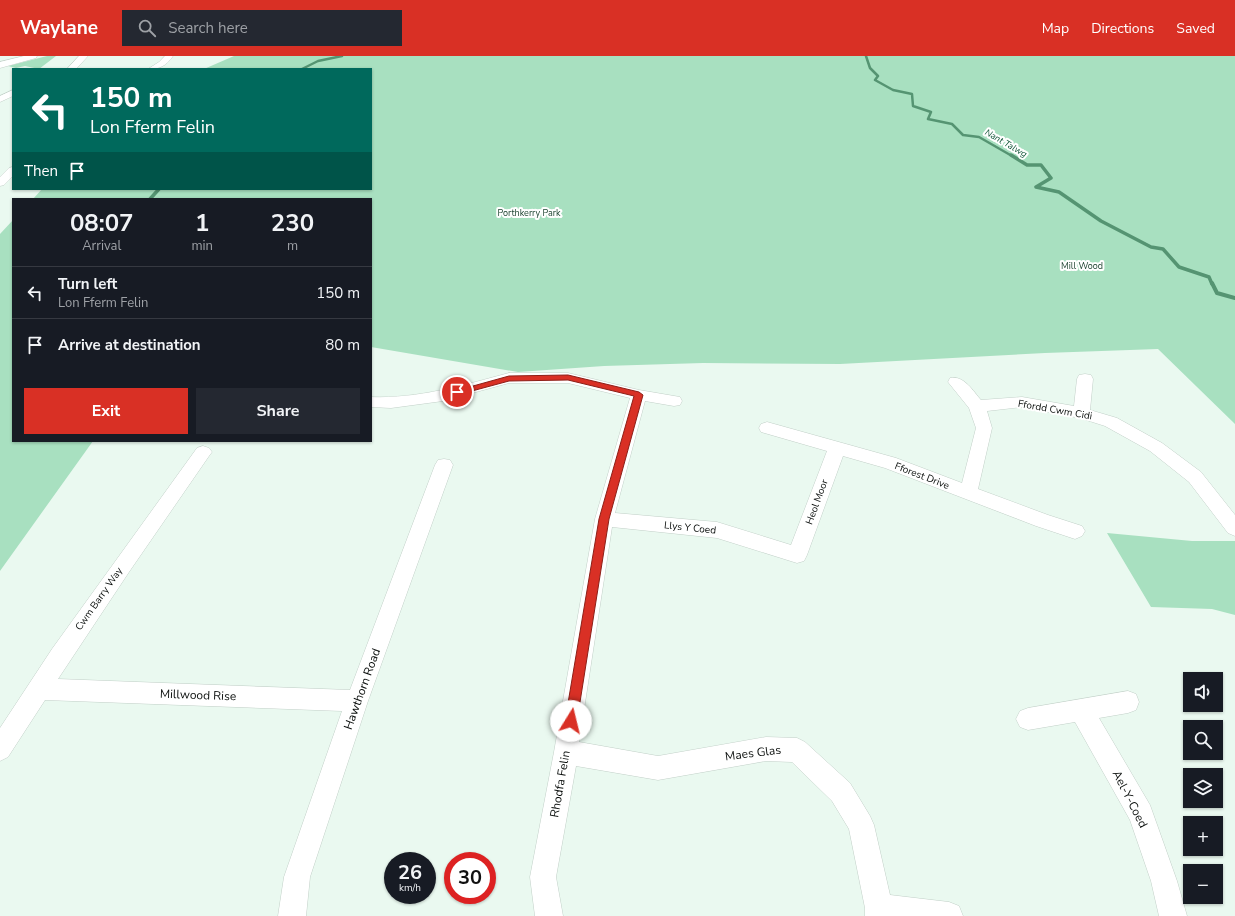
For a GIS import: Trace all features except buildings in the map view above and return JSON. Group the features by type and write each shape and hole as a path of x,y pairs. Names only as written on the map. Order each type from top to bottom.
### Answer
{"street":[{"path":"0,65 33,56"},
{"path":"72,68 84,56"},
{"path":"154,68 162,64 169,56"},
{"path":"0,99 12,93"},
{"path":"0,102 12,103"},
{"path":"0,183 8,172"},
{"path":"372,402 391,403 443,396 509,378 568,378 639,395 674,401"},
{"path":"1081,413 1085,380"},
{"path":"956,382 977,406 984,428 968,493"},
{"name":"Rhodfa Felin","path":"549,916 543,877 566,752 604,519 639,395"},
{"name":"Ffordd Cwm Cidi","path":"977,406 1022,402 1081,413 1111,422 1156,447 1195,477 1235,528"},
{"name":"Fforest Drive","path":"766,428 890,463 968,493 1075,531"},
{"name":"Heol Moor","path":"797,555 837,448"},
{"name":"Cwm Barry Way","path":"0,749 122,566 203,452"},
{"name":"Hawthorn Road","path":"292,916 297,877 357,701 444,465"},
{"name":"Llys Y Coed","path":"604,519 717,530 797,555"},
{"name":"Millwood Rise","path":"39,689 357,701"},
{"path":"1028,719 1128,702"},
{"name":"Ael-Y-Coed","path":"1081,710 1141,814 1164,881 1173,916"},
{"name":"Maes Glas","path":"566,752 658,768 766,749 797,750 841,792 861,825 879,912"},
{"path":"879,912 949,916"}],"green space":[{"path":"47,56 56,56 40,68 25,66 16,68 8,66"},
{"name":"Porthkerry Park","path":"234,56 1235,56 1235,424 1158,349 1045,353 840,364 703,363 604,366 518,372 372,347 372,198 34,198 41,190 372,190 372,68 206,68"},
{"path":"12,221 12,442 92,442 0,571 0,234"},
{"path":"1107,533 1192,541 1235,541 1235,615 1212,609 1151,607"}],"waterway":[{"path":"304,68 318,61 342,56"},
{"name":"Nant Talwg","path":"866,56 870,68 878,76 875,80 893,90 912,94 913,106 931,112 928,119 952,124 963,135 979,137 1012,156"},
{"name":"Nant Talwg","path":"1011,155 1027,165 1041,165 1051,178 1036,187 1059,192 1101,221 1151,247 1163,249 1179,267 1209,277 1212,284"},
{"path":"151,198 158,190"},
{"name":"Nant Talwg","path":"1212,283 1217,293 1235,298"}],"route":[{"path":"457,392 509,378 568,378 639,395 604,519 571,721"}],"park label":[{"name":"Mill Wood","path":"1082,266"}]}
